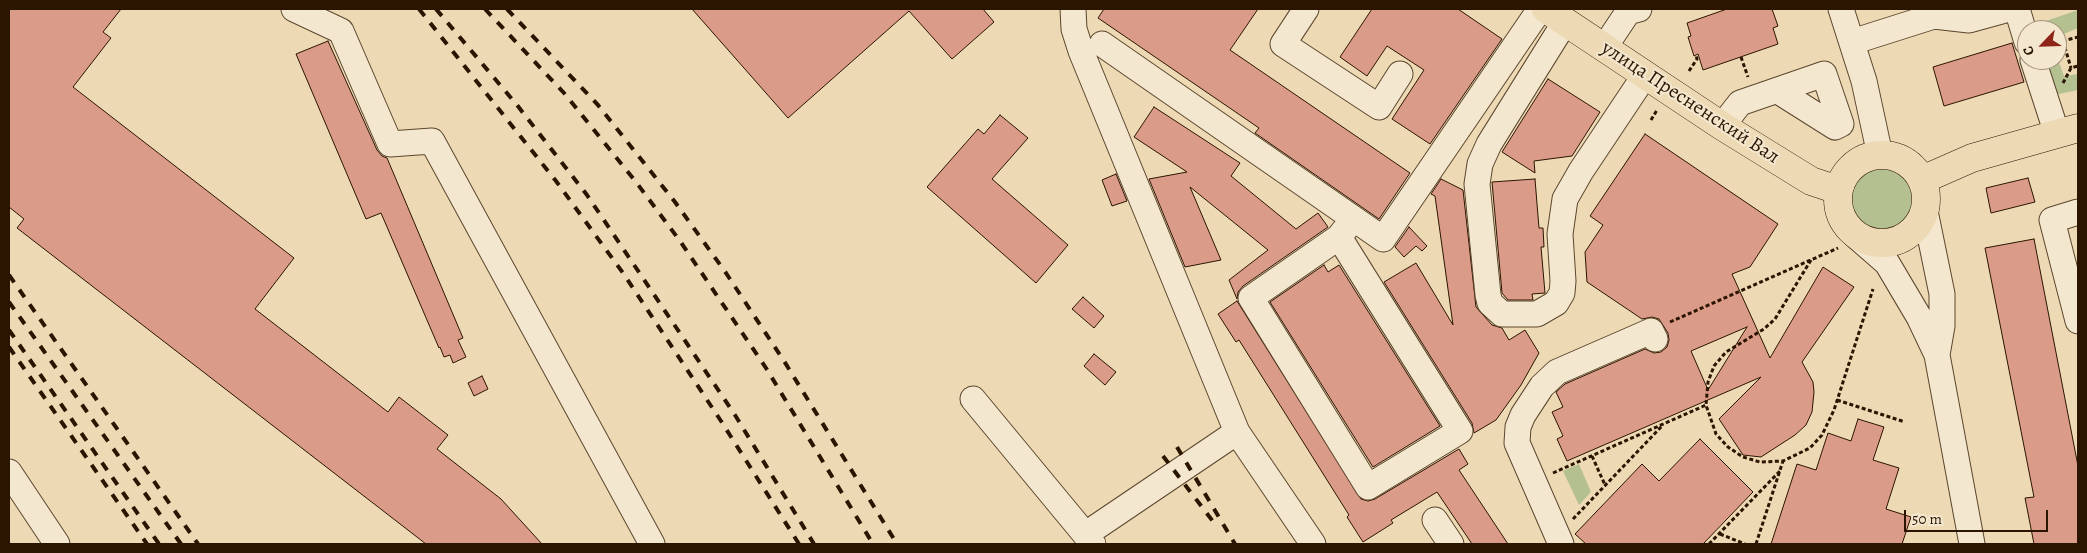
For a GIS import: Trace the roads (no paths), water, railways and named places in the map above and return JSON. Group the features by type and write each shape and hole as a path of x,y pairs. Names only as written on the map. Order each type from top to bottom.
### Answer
{"main road":[{"name":"улица Пресненский Вал","path":"1556,15 1722,126 1811,181 1838,190"},
{"path":"1922,180 1972,158 2067,131"},
{"path":"1870,156 1890,156 1909,164 1922,180 1925,190 1925,211 1920,222 1902,239 1879,244 1847,242 1848,229 1841,216 1838,190 1841,181 1853,165 1870,156"}],"street":[{"path":"294,9 341,31 390,144 432,141 652,544"},
{"path":"1073,9 1074,30 1081,51 1237,432 1313,544"},
{"path":"1102,44 1346,228 1383,239 1540,9"},
{"path":"1604,48 1628,12 1639,9"},
{"path":"1841,9 1864,81 1880,155"},
{"path":"1852,42 1933,12 1970,20 2009,9"},
{"path":"1300,12 1283,44 1379,107 1400,74"},
{"path":"1556,15 1480,164 1478,184 1488,295 1490,303 1502,314 1537,314 1556,303 1562,293 1560,234 1565,199 1581,171 1645,75"},
{"path":"2038,70 2067,131"},
{"path":"1722,126 1740,103 1778,91"},
{"path":"1925,211 1942,294 1942,326 1937,355"},
{"path":"2078,212 2052,220 2078,321"},
{"path":"1346,228 1460,432 1368,488 1251,298 1346,228"},
{"path":"1847,242 1887,263 1919,317 1937,355 1972,544"},
{"path":"1559,540 1520,451 1517,435 1523,415 1537,392 1557,372 1653,335"},
{"path":"973,399 1090,539 1237,432"},
{"path":"9,472 57,544"},
{"path":"1435,520 1451,544"}],"railway":[{"path":"419,9 556,181 623,273 721,421 799,544"},
{"path":"436,9 517,105 587,195 735,415 814,544"},
{"path":"485,9 564,93 636,182 680,241 766,368 873,544"},
{"path":"507,9 598,105 675,202 726,273 784,361 897,544"},
{"path":"9,275 198,544"},
{"path":"9,302 181,544"},
{"path":"9,330 159,544"},
{"path":"9,347 147,544"},
{"path":"1177,447 1235,544"},
{"path":"1163,456 1215,524"}]}
